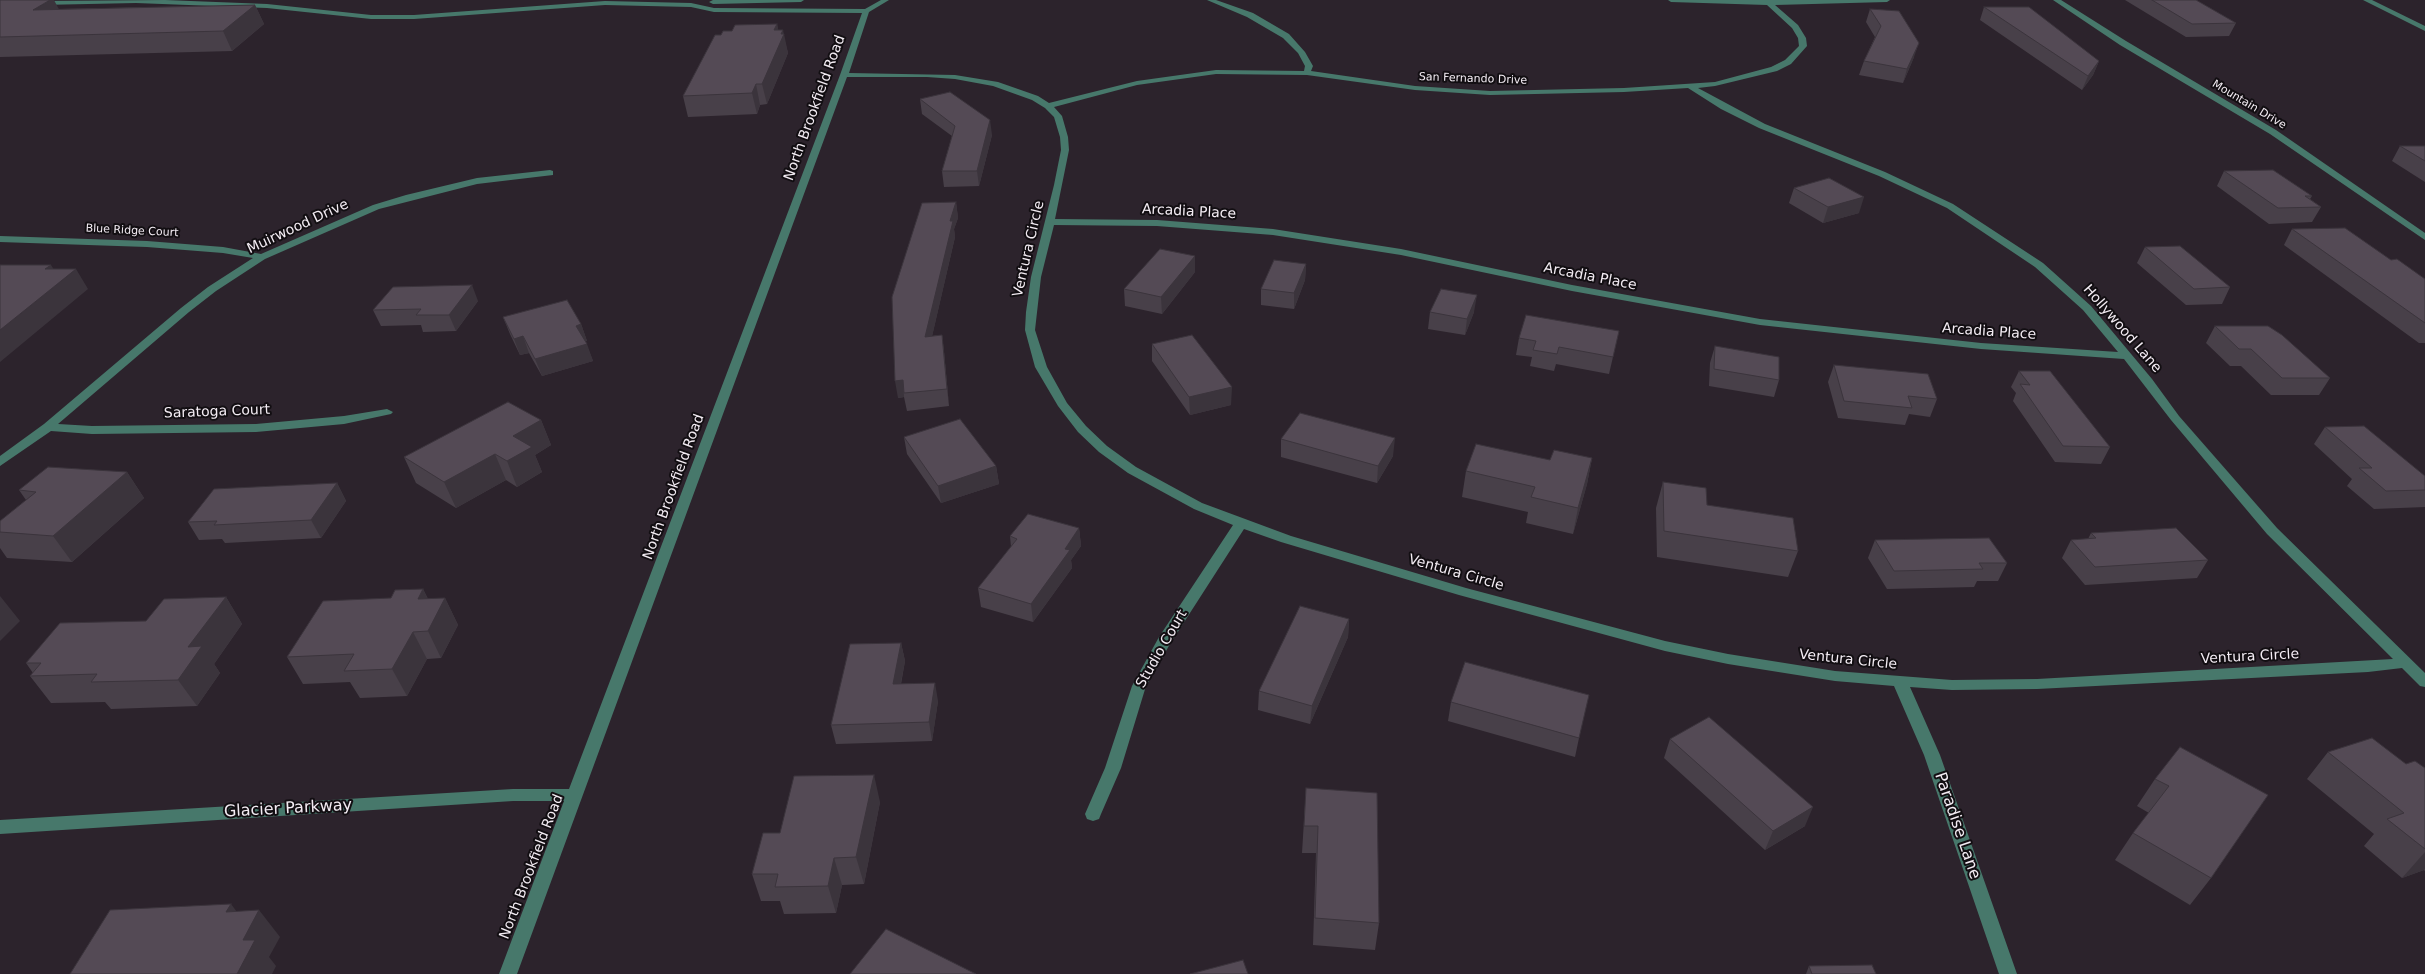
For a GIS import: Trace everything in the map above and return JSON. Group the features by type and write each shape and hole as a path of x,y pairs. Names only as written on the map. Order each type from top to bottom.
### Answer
{"street":[{"path":"31,3 136,1 267,6 371,17 405,17 605,3 691,5 720,2 801,0"},
{"path":"855,0 866,10"},
{"path":"691,5 714,10 866,10 886,0"},
{"path":"1210,0 1250,15 1286,36 1301,52 1309,66 1308,73"},
{"path":"1671,0 1711,3 1887,0"},
{"name":"Mountain Drive","path":"2056,0 2123,43 2273,132 2425,238"},
{"path":"2366,0 2425,29"},
{"name":"San Fernando Drive","path":"1048,106 1137,83 1189,75 1248,71 1308,73 1415,88 1471,92 1517,93 1691,87 1774,70 1797,54 1803,46 1802,38 1795,27 1769,3"},
{"name":"North Brookfield Road","path":"508,974 844,75 866,10"},
{"name":"Ventura Circle","path":"844,75 955,77 995,84 1020,91 1048,106 1058,116 1065,150 1036,277 1030,330 1041,367 1062,404 1082,429 1103,450 1132,470 1198,506 1241,523 1286,539 1464,592 1665,646 1728,659 1835,676 1952,684 2037,684 2368,667 2403,663"},
{"name":"Hollywood Lane","path":"1691,87 1724,107 1762,126 1922,192 1995,234 2039,265 2087,308 2175,418 2272,531 2403,663 2425,682"},
{"name":"Muirwood Drive","path":"0,462 48,427 185,310 212,289 262,257 376,207 409,197 477,181 550,173"},
{"name":"Arcadia Place","path":"1050,222 1157,223 1273,232 1401,252 1581,290 1760,322 1971,345 2126,356"},
{"name":"Blue Ridge Court","path":"0,239 147,244 223,250 262,257"},
{"name":"Saratoga Court","path":"48,427 92,430 256,428 344,420 387,412"},
{"name":"Studio Court","path":"1093,814 1113,768 1139,686 1164,641 1241,523"},
{"name":"Paradise Lane","path":"1899,680 1932,756 2008,974"},
{"name":"Glacier Parkway","path":"0,827 513,795 576,795"}],"building":[{"path":"0,0 50,0 33,10 255,5 223,31 0,37"},
{"path":"2152,0 2196,0 2236,23 2192,24"},
{"path":"1984,7 2029,7 2099,61 2088,76"},
{"path":"1870,9 1899,11 1919,43 1907,69 1864,61 1881,26"},
{"path":"777,24 774,30 783,30 781,34 784,34 762,84 756,84 752,93 683,96 715,35 721,35 723,31 732,31 735,25"},
{"path":"950,92 990,120 977,171 942,171 955,126 920,99"},
{"path":"2400,146 2425,146 2425,161"},
{"path":"2273,170 2312,196 2305,196 2321,207 2278,208 2224,171"},
{"path":"1829,178 1864,197 1828,207 1794,188"},
{"path":"956,202 950,221 953,221 925,337 942,335 947,389 904,393 903,380 895,381 892,297 922,203"},
{"path":"2345,228 2391,260 2397,259 2425,279 2425,323 2292,229"},
{"path":"2180,246 2230,287 2194,289 2145,247"},
{"path":"1160,249 1195,256 1161,297 1124,289"},
{"path":"1274,260 1306,264 1294,293 1261,289"},
{"path":"0,265 51,265 45,269 76,269 0,330"},
{"path":"472,285 449,315 416,315 421,309 373,310 393,287"},
{"path":"1441,289 1477,295 1467,319 1430,312"},
{"path":"567,300 581,324 576,326 587,344 535,359 523,336 514,339 503,317"},
{"path":"1526,315 1619,331 1613,357 1559,347 1557,354 1533,350 1536,341 1519,338"},
{"path":"2215,326 2268,326 2282,335 2330,378 2282,378 2251,349 2239,349"},
{"path":"1192,335 1232,387 1189,397 1152,344"},
{"path":"1715,346 1779,357 1779,380 1714,369"},
{"path":"1834,365 1928,374 1937,399 1908,396 1912,408 1844,401"},
{"path":"2019,371 2050,371 2110,447 2063,446 2020,384 2030,385"},
{"path":"508,402 541,420 513,436 532,447 507,461 495,454 444,482 404,457"},
{"path":"1300,413 1395,438 1378,466 1281,439"},
{"path":"960,419 996,466 938,486 904,437"},
{"path":"2364,426 2425,476 2425,490 2386,491 2359,468 2372,468 2325,427"},
{"path":"1476,444 1550,460 1554,450 1592,458 1578,508 1531,497 1535,487 1466,471"},
{"path":"48,467 127,472 53,536 0,532 0,521 36,492 19,490"},
{"path":"1663,482 1706,488 1707,505 1793,518 1798,551 1664,531"},
{"path":"337,483 311,520 214,525 217,521 188,522 214,489"},
{"path":"1028,514 1079,528 1065,549 1070,550 1031,604 978,588 1017,539 1010,536"},
{"path":"2176,528 2208,560 2095,567 2071,540 2096,538 2091,533"},
{"path":"1989,538 2007,563 1979,563 1983,569 1894,571 1875,540"},
{"path":"423,589 418,599 445,598 428,631 413,632 392,669 344,671 354,654 287,657 323,601 391,598 395,590"},
{"path":"226,597 188,647 202,646 178,680 91,682 97,674 30,676 41,663 26,663 60,623 146,621 164,599"},
{"path":"1300,606 1349,619 1312,706 1259,691"},
{"path":"901,643 893,684 935,683 929,722 831,725 850,644"},
{"path":"1465,662 1589,695 1579,738 1451,702"},
{"path":"1709,717 1813,807 1773,831 1670,739"},
{"path":"2372,738 2406,764 2415,761 2425,768 2425,849 2387,819 2404,813 2328,752"},
{"path":"2180,747 2268,795 2211,878 2133,833 2169,786 2155,779"},
{"path":"874,775 856,857 834,858 828,886 775,887 778,874 752,874 763,833 780,833 794,776"},
{"path":"1306,788 1377,793 1379,923 1315,918 1318,826 1304,826"},
{"path":"231,904 226,912 259,910 243,940 255,940 237,974 70,974 110,910"},
{"path":"886,929 976,974 850,974"},
{"path":"1243,960 1248,974 1190,974"},
{"path":"1872,965 1876,974 1812,974 1809,966"}]}
